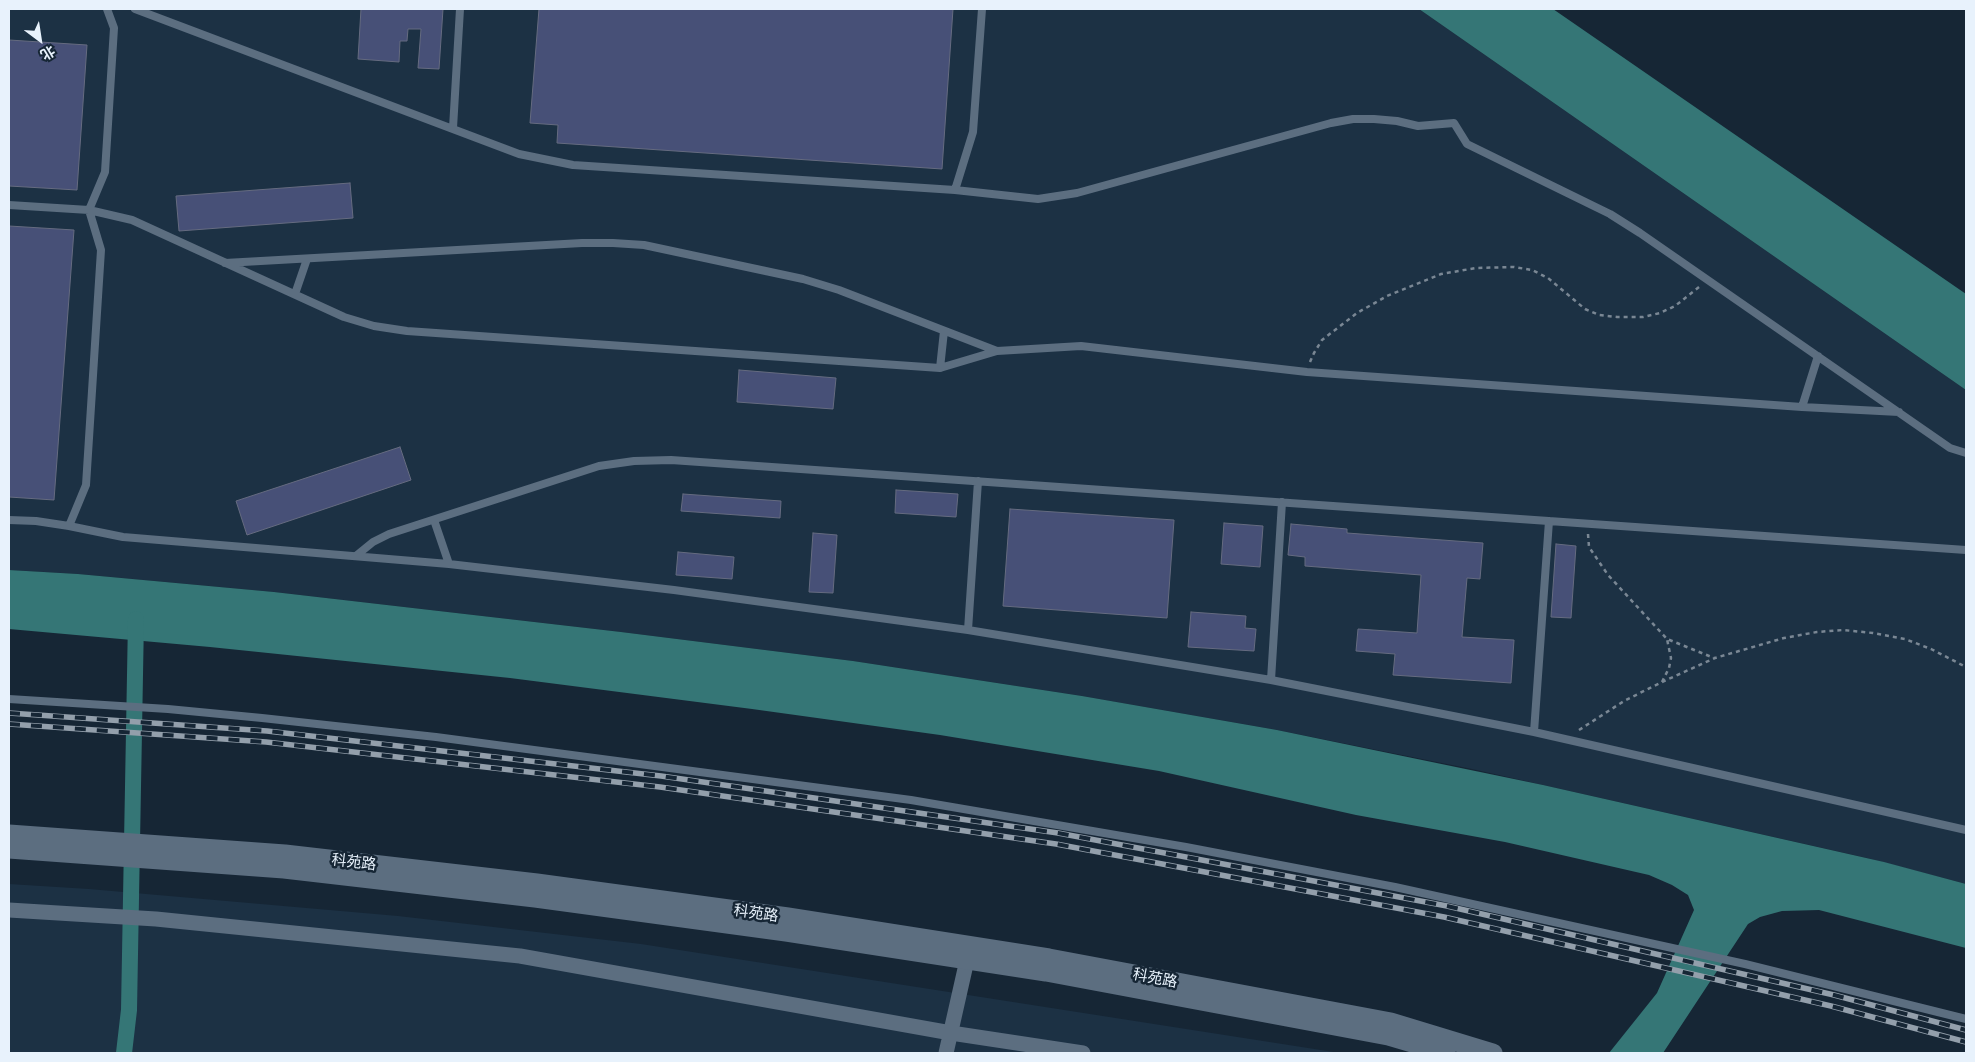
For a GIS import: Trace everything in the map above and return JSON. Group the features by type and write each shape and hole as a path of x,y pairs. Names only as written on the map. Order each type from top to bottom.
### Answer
{"street":[{"name":"科苑路","path":"9,834 124,850 535,898 786,932 968,952 1049,958 1391,1022 1493,1053"},
{"name":"科苑路","path":"9,849 124,850"},
{"path":"9,910 156,920 520,956 951,1033 1083,1053"},
{"name":"科苑路","path":"968,952 1046,972 1388,1036 1446,1053"},
{"path":"946,1053 968,952"}],"lane":[{"path":"69,526 86,485 100,250 89,210 105,172 114,28 107,9"},
{"path":"136,9 519,154 573,165 955,190 1038,199 1058,197 1331,123 1354,119 1397,121 1418,126 1454,123 1466,144 1610,214 1950,448 1966,453"},
{"path":"453,128 460,9"},
{"path":"955,190 974,132 982,9"},
{"path":"9,204 89,210 132,220 344,317 374,326 407,331 940,368 997,351 1081,346 1307,372 1802,407 1899,412"},
{"path":"225,263 613,242 644,246 803,279 840,290 997,351"},
{"path":"295,294 307,259"},
{"path":"940,368 944,331"},
{"path":"1802,407 1818,356"},
{"path":"357,555 373,542 388,534 599,466 634,461 671,460 1966,550"},
{"path":"968,630 978,481"},
{"path":"1271,680 1282,502"},
{"path":"9,520 36,521 69,526 122,538 357,555 449,564 684,591 968,630 1271,680 1534,732 1966,830"},
{"path":"434,520 449,564"},
{"path":"1534,732 1550,521"},
{"path":"9,699 168,709 436,737 911,800 1186,847 1386,885 1745,964 1966,1019"}],"path":[{"path":"1307,372 1314,353 1322,340 1335,328 1356,313 1387,296 1441,274 1476,268 1514,267 1532,270 1548,278 1584,309 1599,315 1616,317 1644,317 1660,313 1691,295 1707,279"},
{"path":"1588,524 1588,541 1594,555 1619,588 1667,639 1715,658"},
{"path":"1566,739 1624,701 1662,682 1715,658 1784,638 1844,630 1873,633 1904,639 1931,649 1966,667"},
{"path":"1662,682 1669,668 1671,658 1667,639"}],"shaded area":[{"path":"9,9 1419,9 1966,390 1966,884 1867,858 1472,769 1277,730 1082,696 853,661 621,632 274,592 78,574 9,570"},
{"path":"1419,9 1553,9 1966,294 1966,390"},
{"path":"9,570 78,574 274,592 853,661 1082,696 1277,730 1543,785 1884,862 1966,884 1966,948 1819,910 1782,911 1760,917 1748,924 1663,1053 1609,1053 1657,993 1694,910 1688,895 1672,885 1649,875 1505,842 1356,815 1159,771 940,735 510,678 210,647 9,629"},
{"path":"9,884 89,889 398,916 641,944 1340,1053 9,1053"}],"building":[{"path":"361,9 443,9 439,69 418,68 421,29 408,29 407,41 400,41 399,62 358,59"},
{"path":"539,9 953,9 942,169 557,143 558,125 530,123"},
{"path":"9,40 87,45 77,190 9,186"},
{"path":"350,183 353,218 179,231 176,196"},
{"path":"9,226 74,230 54,500 9,497"},
{"path":"739,370 836,378 833,409 737,402"},
{"path":"400,447 411,480 247,535 236,501"},
{"path":"896,490 958,494 956,517 895,513"},
{"path":"683,494 781,501 780,518 681,511"},
{"path":"1010,509 1174,520 1167,618 1003,606"},
{"path":"1224,523 1263,526 1260,567 1221,564"},
{"path":"1291,524 1347,529 1347,533 1483,543 1480,579 1467,578 1462,637 1514,640 1511,683 1393,675 1395,654 1356,651 1358,629 1417,633 1421,575 1305,566 1305,557 1288,555"},
{"path":"813,533 837,535 833,593 809,592"},
{"path":"1556,544 1576,546 1571,618 1551,617"},
{"path":"678,552 734,557 732,579 676,575"},
{"path":"1191,612 1246,616 1245,628 1256,629 1254,651 1188,647"}],"waterway":[{"path":"124,1053 129,1010 136,619"}],"railway":[{"path":"9,713 267,731 661,776 1058,833 1447,906 1834,995 1966,1030"},
{"path":"9,724 266,742 660,787 1056,844 1444,917 1831,1006 1966,1042"}]}
